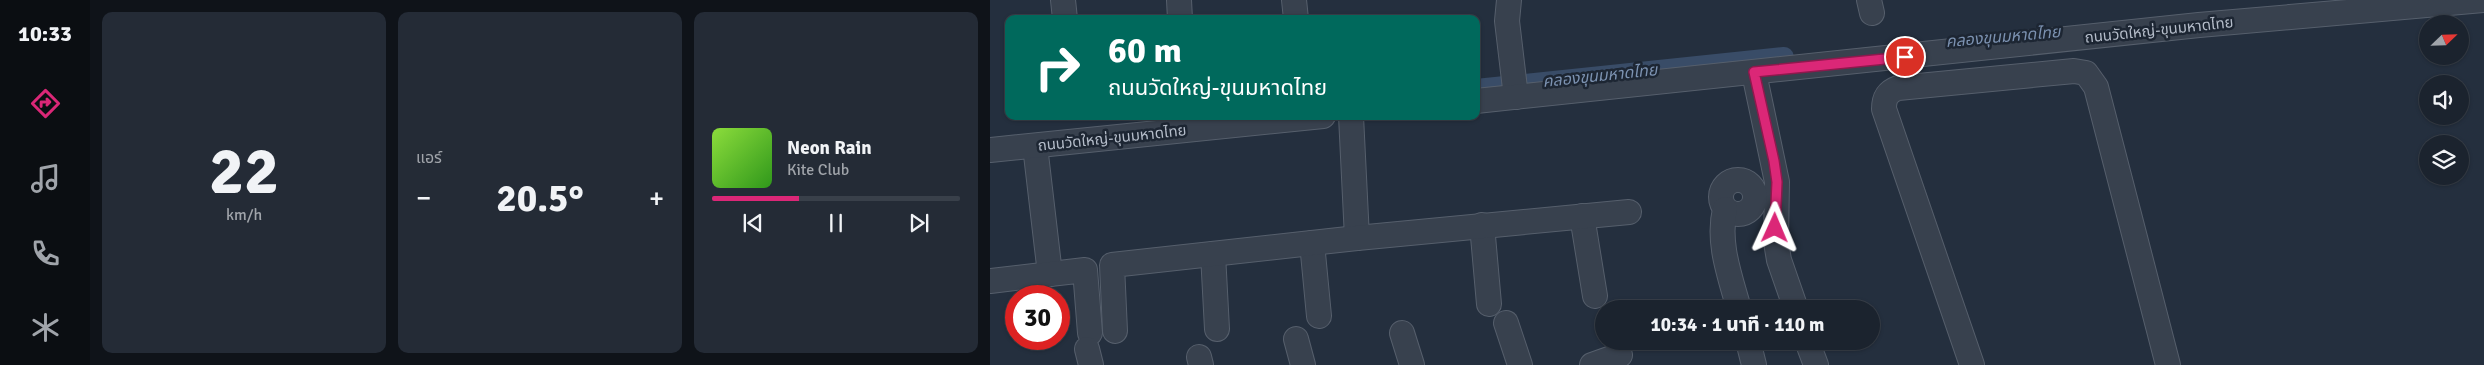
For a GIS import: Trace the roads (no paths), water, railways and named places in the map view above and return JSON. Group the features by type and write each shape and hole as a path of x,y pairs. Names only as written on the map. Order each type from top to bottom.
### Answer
{"street":[{"path":"1062,0 1064,15"},
{"path":"1179,0 1180,15"},
{"path":"1294,0 1296,15"},
{"path":"1509,0 1507,22 1515,91"},
{"name":"ถนนวัดใหญ่-ขุนมหาดไทย","path":"1480,100 1515,91 1754,72 2199,25 2484,0"},
{"path":"1972,365 1884,110 1884,101 1887,94 1898,88 2074,71 2086,73 2096,87 2168,365"},
{"path":"1754,72 1777,182 1776,242 1779,260 1793,300"},
{"name":"ถนนวัดใหญ่-ขุนมหาดไทย","path":"990,150 1285,120"},
{"path":"1350,120 1357,238"},
{"path":"1035,146 1050,274"},
{"path":"1737,300 1722,243 1721,226 1725,209 1722,204 1721,192 1729,183 1734,181 1746,182 1754,191 1777,182"},
{"path":"1115,331 1112,265 1482,225 1629,212"},
{"path":"1582,216 1595,296"},
{"path":"1482,225 1490,304"},
{"path":"1312,243 1319,316"},
{"path":"1213,254 1217,329"},
{"path":"990,281 1085,270 1089,349"},
{"path":"1506,323 1520,365"},
{"path":"1402,334 1412,365"},
{"path":"1296,340 1303,365"},
{"path":"1750,350 1754,365"},
{"path":"1811,350 1816,365"},
{"path":"1592,365 1619,354"}],"waterway":[{"name":"คลองขุนมหาดไทย","path":"1480,89 1784,57"}]}
